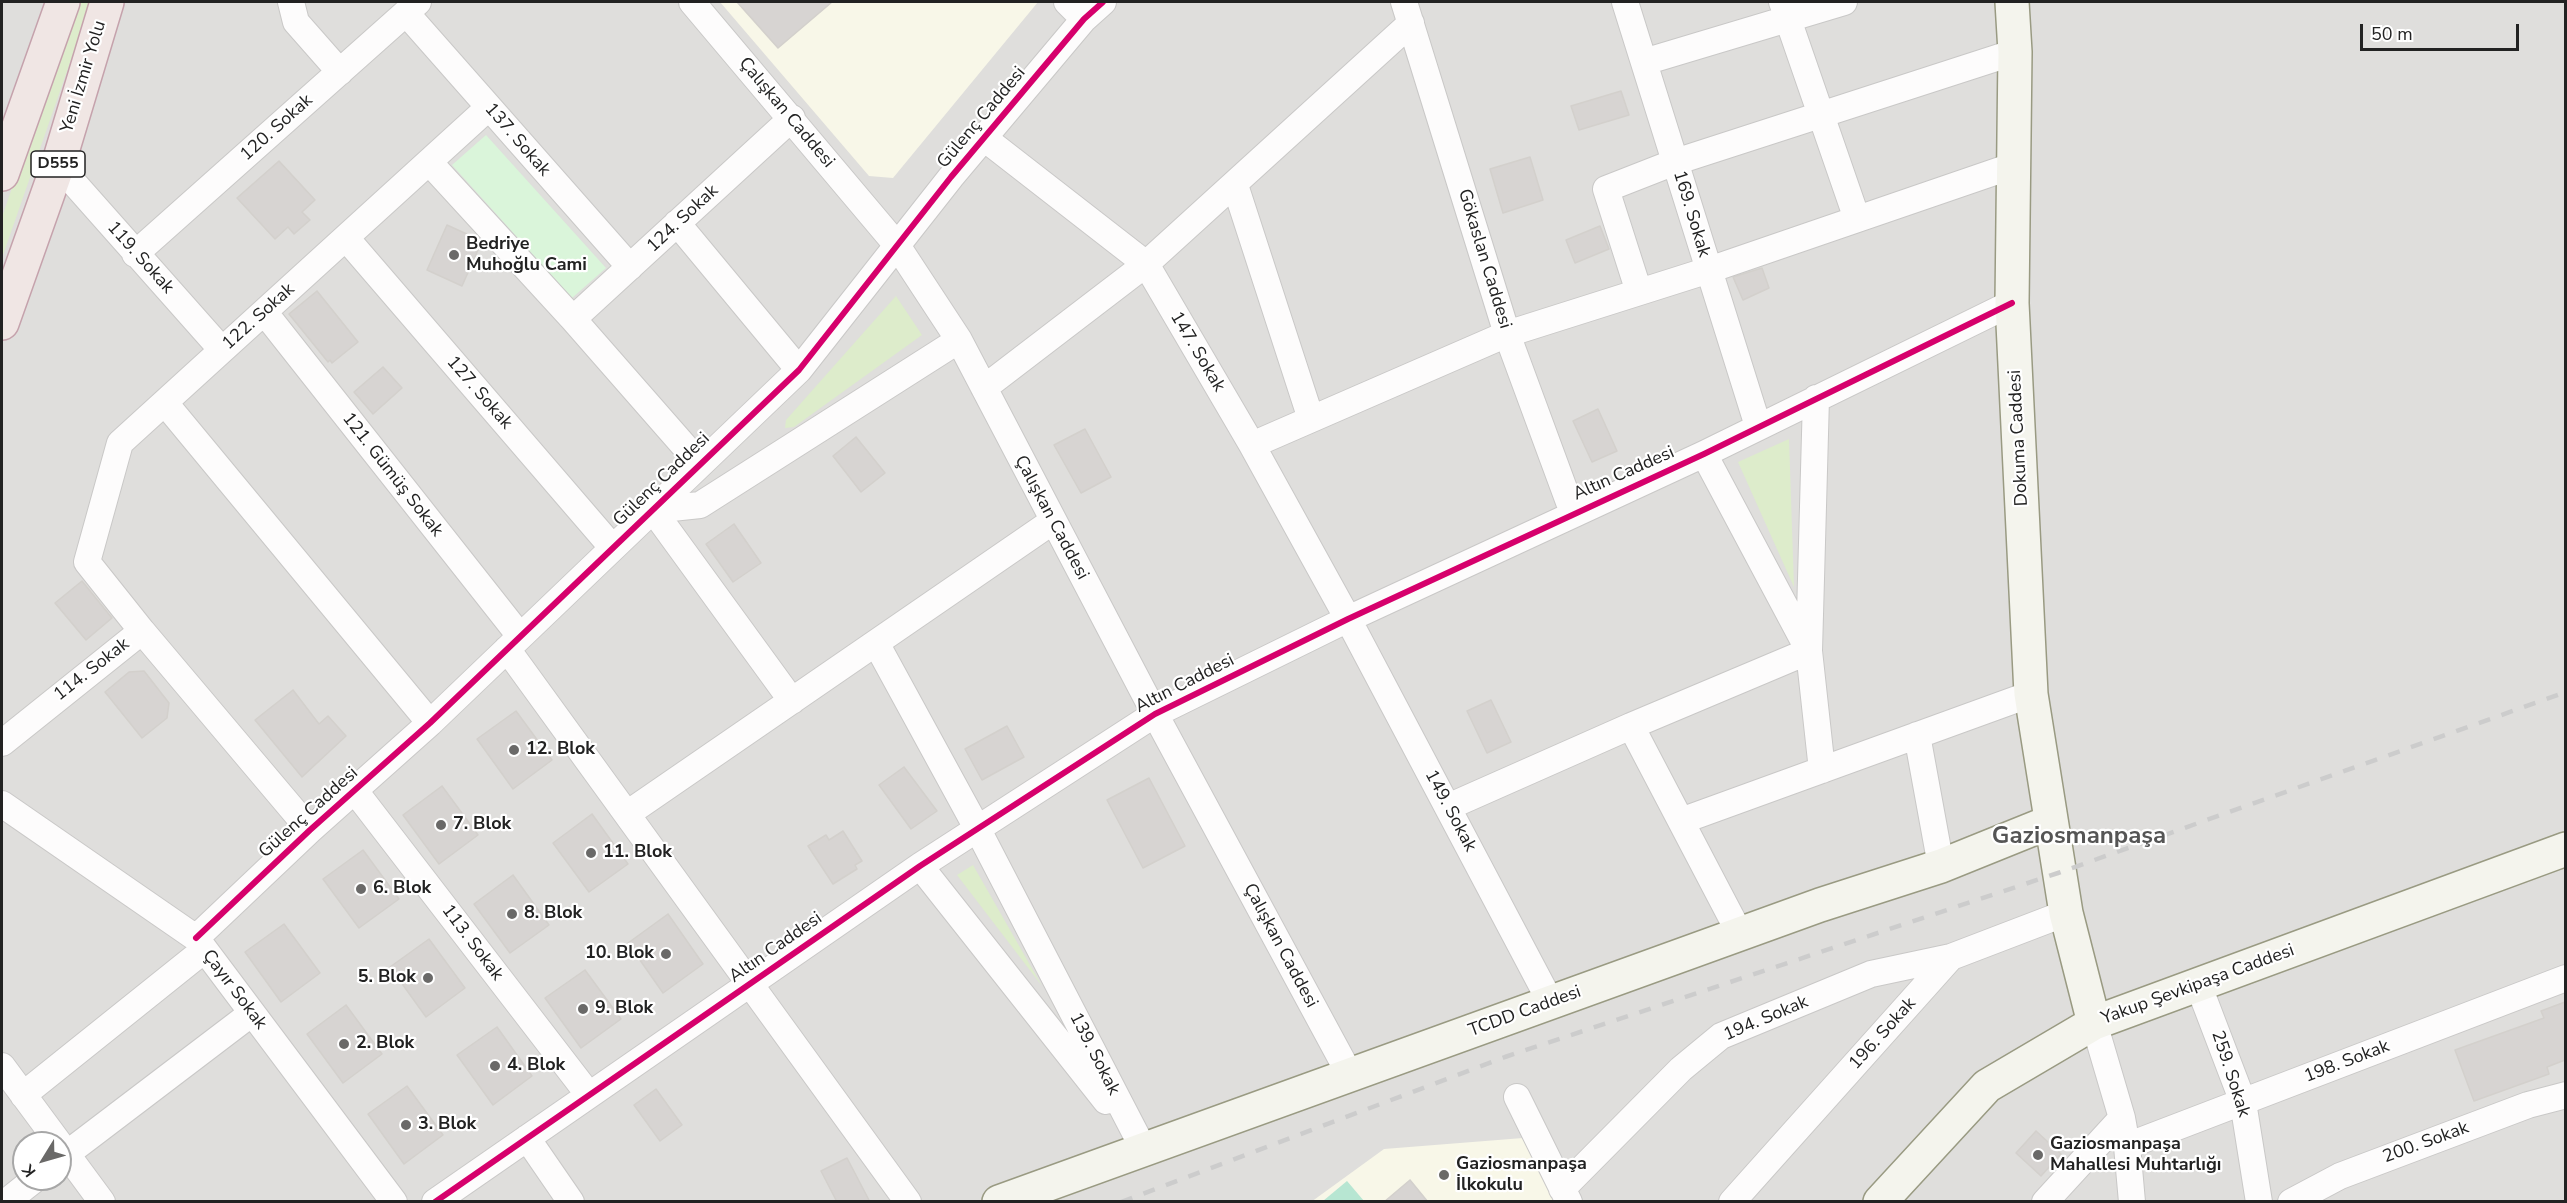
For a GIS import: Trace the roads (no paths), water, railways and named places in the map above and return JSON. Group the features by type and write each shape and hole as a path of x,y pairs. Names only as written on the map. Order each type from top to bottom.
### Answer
{"highway":[{"name":"D555","path":"2,174 63,2"},
{"name":"Yeni İzmir Yolu","path":"2,323 58,165 107,2"}],"main road":[{"name":"Dokuma Caddesi","path":"2012,2 2015,52 2012,303 2031,694 2058,873 2094,1023"},
{"name":"TCDD Caddesi","path":"999,1202 1820,905 1941,867 2050,822"},
{"name":"Yakup Şevkipaşa Caddesi","path":"1880,1202 1987,1086 2094,1023 2565,849"}],"street":[{"path":"291,2 296,22 340,72"},
{"name":"Çalışkan Caddesi","path":"692,2 896,244 959,340 1155,714 1350,1075"},
{"name":"Gülenç Caddesi","path":"23,1095 200,944 310,830 430,723 799,370 896,244 984,138 1076,10 1103,2"},
{"name":"169. Sokak","path":"1625,2 1758,426"},
{"path":"1644,62 1784,10 1844,2"},
{"name":"120. Sokak","path":"135,254 412,7"},
{"name":"137. Sokak","path":"412,7 488,108 630,267"},
{"path":"1784,10 1857,219"},
{"path":"984,388 1146,264 1235,185 1408,12"},
{"name":"Gökaslan Caddesi","path":"1408,12 1507,334 1573,513"},
{"path":"1639,292 1606,189 1675,162 2015,52"},
{"name":"122. Sokak","path":"87,562 120,443 488,108"},
{"name":"124. Sokak","path":"573,319 792,118"},
{"name":"147. Sokak","path":"984,138 1146,264 1252,445 1348,619"},
{"path":"429,162 573,319 700,464"},
{"name":"119. Sokak","path":"58,165 222,350"},
{"path":"1252,445 1507,334 1709,270 2015,165"},
{"path":"1235,185 1311,419"},
{"path":"677,224 799,370"},
{"name":"127. Sokak","path":"346,238 612,547"},
{"name":"Altın Caddesi","path":"435,1202 920,866 1155,714 1348,619 1704,454 2012,303"},
{"name":"121. Gümüş Sokak","path":"265,313 513,643 627,814 908,1202"},
{"path":"792,701 653,510 700,505 959,340"},
{"path":"1816,398 1809,651 1822,770"},
{"path":"165,403 430,723"},
{"path":"1704,454 1809,651"},
{"path":"627,814 1053,521"},
{"name":"114. Sokak","path":"2,743 142,631 87,562"},
{"name":"149. Sokak","path":"1348,619 1551,1002"},
{"path":"142,631 310,830"},
{"name":"139. Sokak","path":"876,643 977,828 1143,1148"},
{"path":"1448,807 1809,651"},
{"path":"1681,820 2031,694"},
{"path":"1631,726 1740,934"},
{"path":"1917,735 1941,867"},
{"name":"113. Sokak","path":"356,791 589,1095"},
{"name":"Çayır Sokak","path":"2,804 200,944 394,1202"},
{"name":"139. Sokak","path":"920,866 1143,1148"},
{"name":"196. Sokak","path":"1732,1202 1952,957 2066,913"},
{"name":"194. Sokak","path":"1566,1195 1681,1069 1721,1036 1871,974 1952,957"},
{"name":"198. Sokak","path":"2127,1146 2565,978"},
{"name":"259. Sokak","path":"2198,984 2243,1102 2259,1202"},
{"path":"72,1142 252,1013"},
{"path":"2094,1023 2122,1118 2132,1202"},
{"path":"2,1066 48,1131"},
{"name":"200. Sokak","path":"2291,1202 2340,1176 2528,1105 2565,1095"},
{"path":"1517,1097 1566,1195"},
{"path":"2045,1202 2122,1118"},
{"path":"527,1138 571,1202"},
{"path":"72,1164 102,1202"},
{"path":"6,1202 20,1191"}],"railway":[{"path":"1121,1202 1505,1057 2058,873 2566,692"}],"place":[{"name":"Bedriye Muhoğlu Cami","path":"454,255"},
{"name":"12. Blok","path":"514,750"},
{"name":"7. Blok","path":"441,825"},
{"name":"11. Blok","path":"591,853"},
{"name":"6. Blok","path":"361,889"},
{"name":"8. Blok","path":"512,914"},
{"name":"10. Blok","path":"666,954"},
{"name":"5. Blok","path":"428,978"},
{"name":"9. Blok","path":"583,1009"},
{"name":"2. Blok","path":"344,1044"},
{"name":"4. Blok","path":"495,1066"},
{"name":"3. Blok","path":"406,1125"},
{"name":"Gaziosmanpaşa Mahallesi Muhtarlığı","path":"2038,1155"},
{"name":"Gaziosmanpaşa İlkokulu","path":"1444,1175"}],"district":[{"name":"Gaziosmanpaşa","path":"2079,837"}]}
